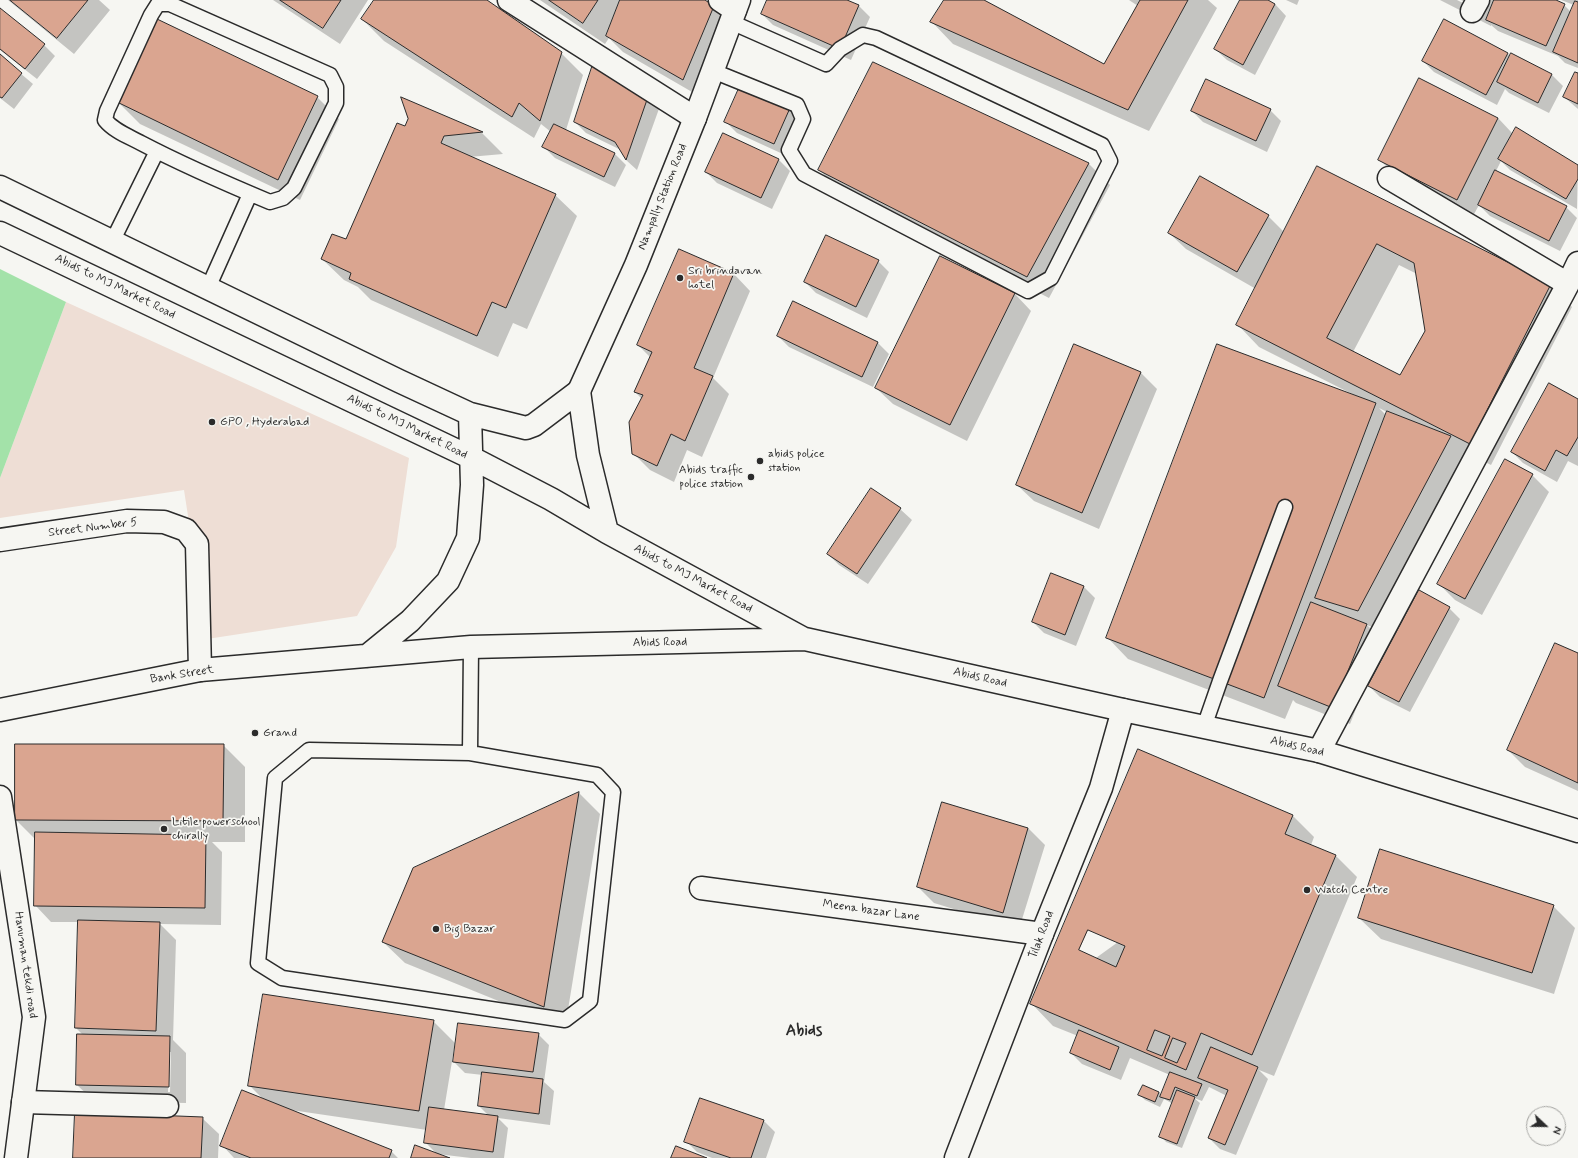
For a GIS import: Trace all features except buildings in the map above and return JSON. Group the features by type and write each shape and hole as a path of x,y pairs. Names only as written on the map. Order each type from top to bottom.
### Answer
{"main road":[{"path":"509,0 695,118"},
{"name":"Nampally Station Road","path":"579,391 636,265 695,118 713,71 732,8"},
{"path":"1389,178 1568,284"},
{"path":"0,187 470,414 526,428 534,425 579,391 588,455 607,532"},
{"name":"Abids to MJ Market Road","path":"0,233 472,458 551,499 607,532 805,639"},
{"path":"1319,751 1578,263"},
{"path":"367,656 410,621 448,581 468,538 472,485 470,414"},
{"name":"Street Number 5","path":"0,540 127,521 164,522 186,530 197,544 200,670"},
{"name":"Abids Road","path":"367,656 471,647 805,639 1123,710 1319,751 1578,831"},
{"name":"Bank Street","path":"0,710 200,670 367,656"},
{"name":"Tilak Road","path":"956,1158 1042,934 1101,788 1123,710"},
{"name":"Hanuman tekdi road","path":"0,797 34,1017 16,1158"},
{"name":"Meena bazar Lane","path":"701,888 1042,934"},
{"path":"23,1102 167,1106"}],"lane":[{"path":"158,4 170,4 330,75 336,87 336,103 294,188 283,198 270,202 250,194 157,151 110,127 105,120 107,111 151,15 158,4"},
{"path":"713,71 797,105 803,119 789,150 804,174 1028,291 1051,278 1110,161 1102,145 876,38 862,35 840,49 826,64 732,8"},
{"path":"112,242 157,151"},
{"path":"208,288 250,194"},
{"path":"1204,727 1285,508"},
{"path":"470,753 471,647"},
{"path":"309,750 470,753 597,775 613,792 590,1001 565,1020 282,978 258,963 275,778 309,750"}],"shaded area":[{"path":"66,302 409,458 396,547 357,616 207,639 184,490 0,518 0,478"}],"green space":[{"path":"0,269 66,302 0,478"}],"place":[{"name":"Sri brindavan hotel","path":"680,278"},
{"name":"GPO , Hyderabad","path":"212,422"},
{"name":"abids police station","path":"760,461"},
{"name":"Abids traffic police station","path":"751,477"},
{"name":"Grand","path":"255,733"},
{"name":"Litile powerschool chirally","path":"164,829"},
{"name":"Watch Centre","path":"1307,890"},
{"name":"Big Bazar","path":"436,929"}],"district":[{"name":"Abids","path":"804,1032"}]}
